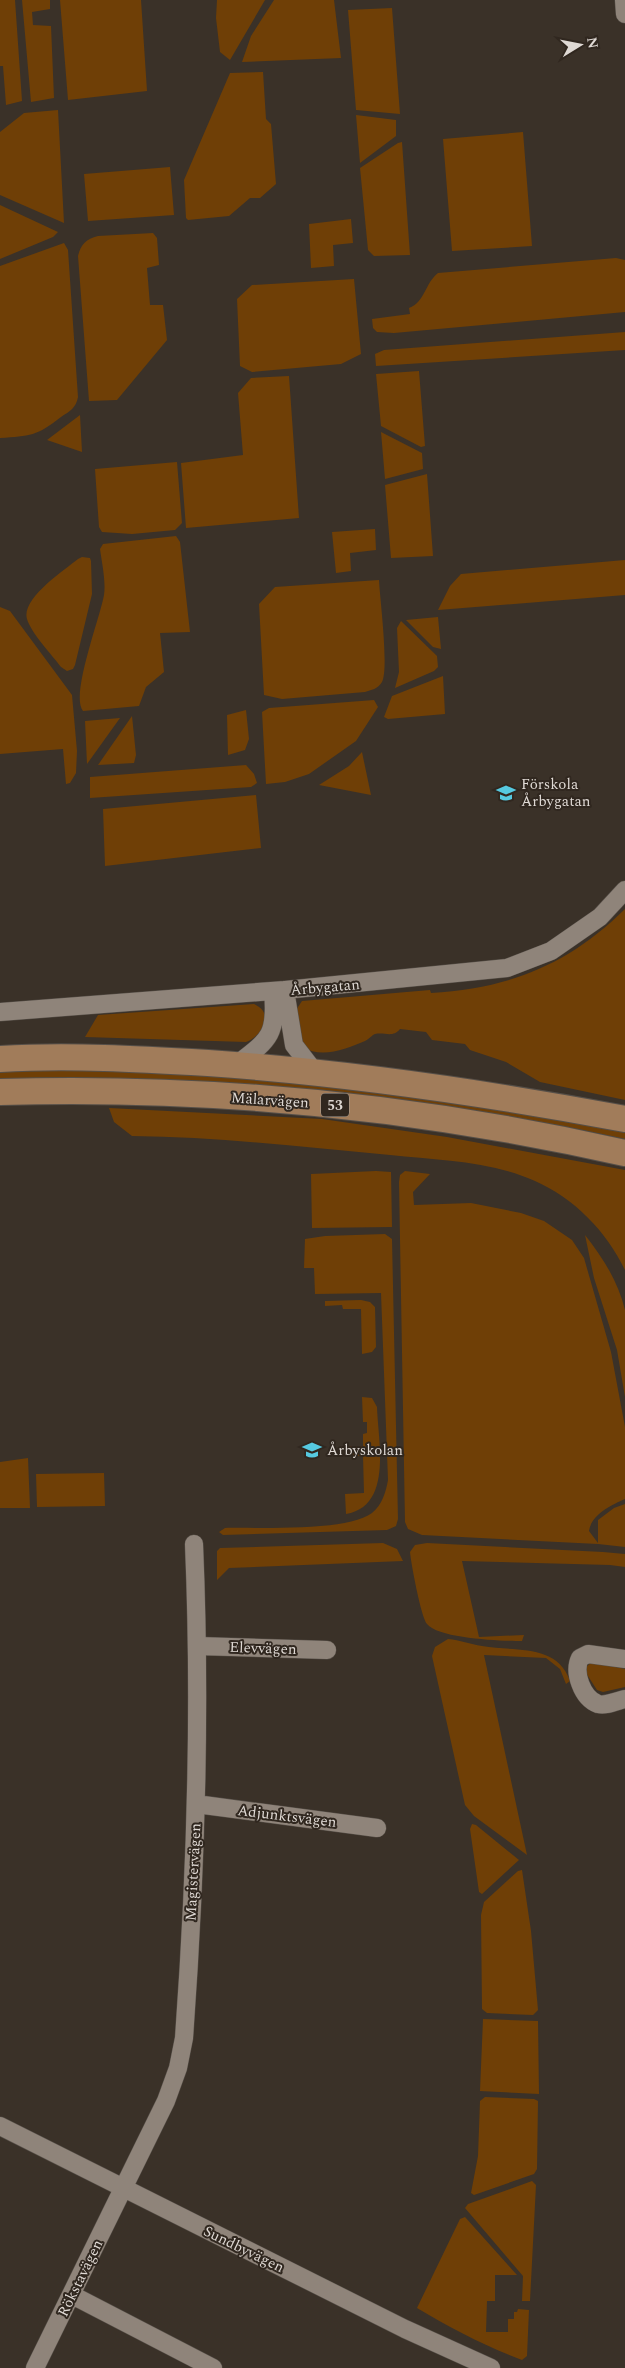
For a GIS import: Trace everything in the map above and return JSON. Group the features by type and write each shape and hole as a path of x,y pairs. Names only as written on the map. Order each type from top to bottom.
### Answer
{"main road":[{"name":"53","path":"0,1059 110,1058 314,1071 530,1101 625,1119"},
{"name":"Mälarvägen","path":"0,1092 173,1093 336,1105 414,1114 625,1153"}],"street":[{"path":"624,0 625,14"},
{"name":"Årbygatan","path":"0,1012 279,991 507,968 551,950 600,917 625,890"},
{"path":"236,1065 265,1043 273,1028 279,991"},
{"path":"279,991 294,1045 314,1071"},
{"name":"Magistervägen","path":"124,2187 166,2101 178,2068 184,2038 196,1804 198,1646 194,1544"},
{"name":"Elevvägen","path":"198,1646 327,1650"},
{"path":"625,1659 588,1654 580,1658 576,1665 580,1684 592,1700 600,1705 625,1700"},
{"name":"Adjunktsvägen","path":"196,1804 377,1828"},
{"name":"Sundbyvägen","path":"0,2126 396,2325 491,2368"},
{"name":"Rökstavägen","path":"35,2368 124,2187"},
{"path":"72,2295 213,2368"}],"shaded area":[{"path":"0,0 15,0 22,101 6,105 3,66 0,66"},
{"path":"22,0 50,0 50,9 32,12 33,25 51,26 54,98 31,102"},
{"path":"60,0 141,0 147,91 68,100"},
{"path":"217,0 265,0 230,60 220,52 216,18"},
{"path":"274,0 334,0 341,58 242,62 251,36"},
{"path":"392,8 400,114 356,110 348,10"},
{"path":"263,72 266,119 271,124 276,184 260,198 250,198 229,216 188,220 186,218 184,180 230,73"},
{"path":"58,110 64,223 0,195 0,132 24,113"},
{"path":"356,115 396,120 396,136 360,163"},
{"path":"523,132 532,246 452,251 443,139"},
{"path":"402,142 410,255 374,256 368,250 360,168"},
{"path":"170,167 174,215 88,221 84,174"},
{"path":"0,205 58,232 53,237 0,259"},
{"path":"351,219 353,243 333,245 334,266 311,268 309,224"},
{"path":"153,233 157,238 159,265 147,268 150,305 163,305 167,340 117,400 89,401 79,252 82,245 98,236"},
{"path":"64,243 68,250 77,401 70,411 46,428 33,434 0,438 0,266"},
{"path":"616,258 625,260 625,312 394,333 377,332 373,328 372,319 410,314 409,308 422,297 430,282 438,273"},
{"path":"354,279 361,354 341,364 252,372 240,366 237,299 252,285"},
{"path":"625,332 625,350 376,366 375,354 384,350"},
{"path":"419,371 425,446 421,447 381,426 376,374"},
{"path":"289,376 299,518 186,528 181,463 243,455 238,393 251,378"},
{"path":"80,415 82,452 47,440"},
{"path":"381,432 422,453 423,469 385,479"},
{"path":"177,462 182,523 175,530 132,534 102,532 99,527 95,469"},
{"path":"427,474 433,556 391,558 385,485"},
{"path":"375,529 376,550 350,553 351,571 336,573 332,532"},
{"path":"176,536 180,542 190,632 160,633 164,672 146,687 139,706 83,711 80,703 80,690 87,656 104,595 100,549 103,544"},
{"path":"82,557 90,558 91,561 92,594 75,665 73,669 67,671 61,667 42,644 29,625 27,611 30,603 45,586"},
{"path":"625,560 625,595 438,610 450,586 461,574"},
{"path":"379,580 385,663 382,682 378,686 365,692 282,699 264,695 259,604 275,587"},
{"path":"0,607 10,611 72,695 77,751 76,773 70,783 66,784 63,749 0,754"},
{"path":"438,617 441,649 433,647 406,620"},
{"path":"401,621 437,656 438,667 434,671 395,688 399,672 397,628"},
{"path":"443,676 445,714 388,719 384,717 392,696"},
{"path":"374,700 378,707 356,741 309,774 285,782 266,784 262,712 269,708"},
{"path":"246,710 249,739 245,750 228,755 227,715"},
{"path":"132,716 136,755 134,763 98,765"},
{"path":"120,718 87,764 85,721"},
{"path":"362,752 371,795 319,785 349,766"},
{"path":"246,765 254,774 257,783 251,787 90,798 90,777"},
{"path":"256,795 261,848 105,866 103,809"},
{"path":"625,909 625,1100 540,1082 506,1062 470,1050 465,1044 432,1040 426,1032 400,1029 392,1034 375,1034 365,1041 334,1052 310,1051 302,1047 296,1010 302,1001 430,990 431,993 460,990 487,986 512,979 559,959 582,945"},
{"path":"254,1004 261,1008 264,1013 264,1024 257,1035 246,1042 85,1037 98,1015"},
{"path":"0,1070 134,1070 294,1079 465,1100 625,1130 625,1139 548,1123 470,1110 314,1090 236,1083 157,1080 79,1078 0,1079"},
{"path":"109,1108 322,1119 447,1137 625,1170 625,1270 609,1242 576,1207 549,1188 518,1174 482,1165 445,1160 229,1140 132,1136 114,1122"},
{"path":"405,1171 430,1174 413,1192 414,1205 471,1203 521,1213 544,1221 572,1240 584,1258 611,1352 625,1427 625,1499 598,1515 589,1531 598,1543 598,1520 614,1508 625,1504 625,1547 422,1535 408,1529 405,1522 399,1182 400,1175"},
{"path":"391,1172 392,1227 312,1228 311,1174"},
{"path":"385,1234 392,1239 398,1519 396,1526 387,1530 223,1535 219,1532 225,1528 302,1527 343,1523 360,1519 372,1513 381,1502 388,1480 381,1293 315,1294 314,1268 304,1268 305,1239 325,1236"},
{"path":"585,1235 609,1270 625,1310 625,1397 617,1350 594,1278"},
{"path":"361,1300 370,1302 375,1307 376,1347 372,1352 362,1354 361,1309 343,1309 342,1305 325,1306 325,1301"},
{"path":"362,1397 372,1398 377,1407 380,1470 377,1486 371,1499 361,1509 346,1514 345,1494 364,1493 363,1456 344,1456 345,1446 363,1446 363,1434 367,1433 367,1422 363,1422"},
{"path":"28,1458 30,1508 0,1508 0,1462"},
{"path":"104,1473 105,1506 37,1507 36,1474"},
{"path":"383,1543 397,1549 403,1561 229,1568 217,1580 217,1551 220,1548"},
{"path":"427,1543 625,1554 625,1567 462,1561 479,1637 524,1635 522,1641 472,1638 444,1633 427,1624 417,1590 410,1552 415,1545"},
{"path":"448,1639 495,1648 534,1651 555,1660 564,1669 570,1681 566,1684 560,1669 546,1658 484,1655 527,1855 474,1816 465,1805 432,1656 435,1647"},
{"path":"592,1662 625,1669 625,1687 603,1692 597,1690 586,1673 586,1667"},
{"path":"472,1824 476,1825 519,1860 482,1894 479,1892 470,1829"},
{"path":"522,1870 531,1931 538,2010 533,2015 487,2013 482,2009 481,1915 484,1902 518,1871"},
{"path":"483,2019 538,2021 539,2094 480,2091"},
{"path":"485,2097 534,2099 538,2101 537,2169 534,2174 474,2195 471,2193 478,2156 480,2101"},
{"path":"532,2181 536,2185 530,2301 522,2301 523,2276 465,2208 468,2204"},
{"path":"465,2217 517,2275 495,2275 495,2301 487,2301 486,2332 508,2332 508,2319 514,2319 514,2312 517,2312 518,2309 529,2310 527,2356 522,2360 468,2336 417,2308 460,2219"}],"place":[{"name":"Förskola Årbygatan","path":"506,793"},
{"name":"Årbyskolan","path":"312,1450"}]}
